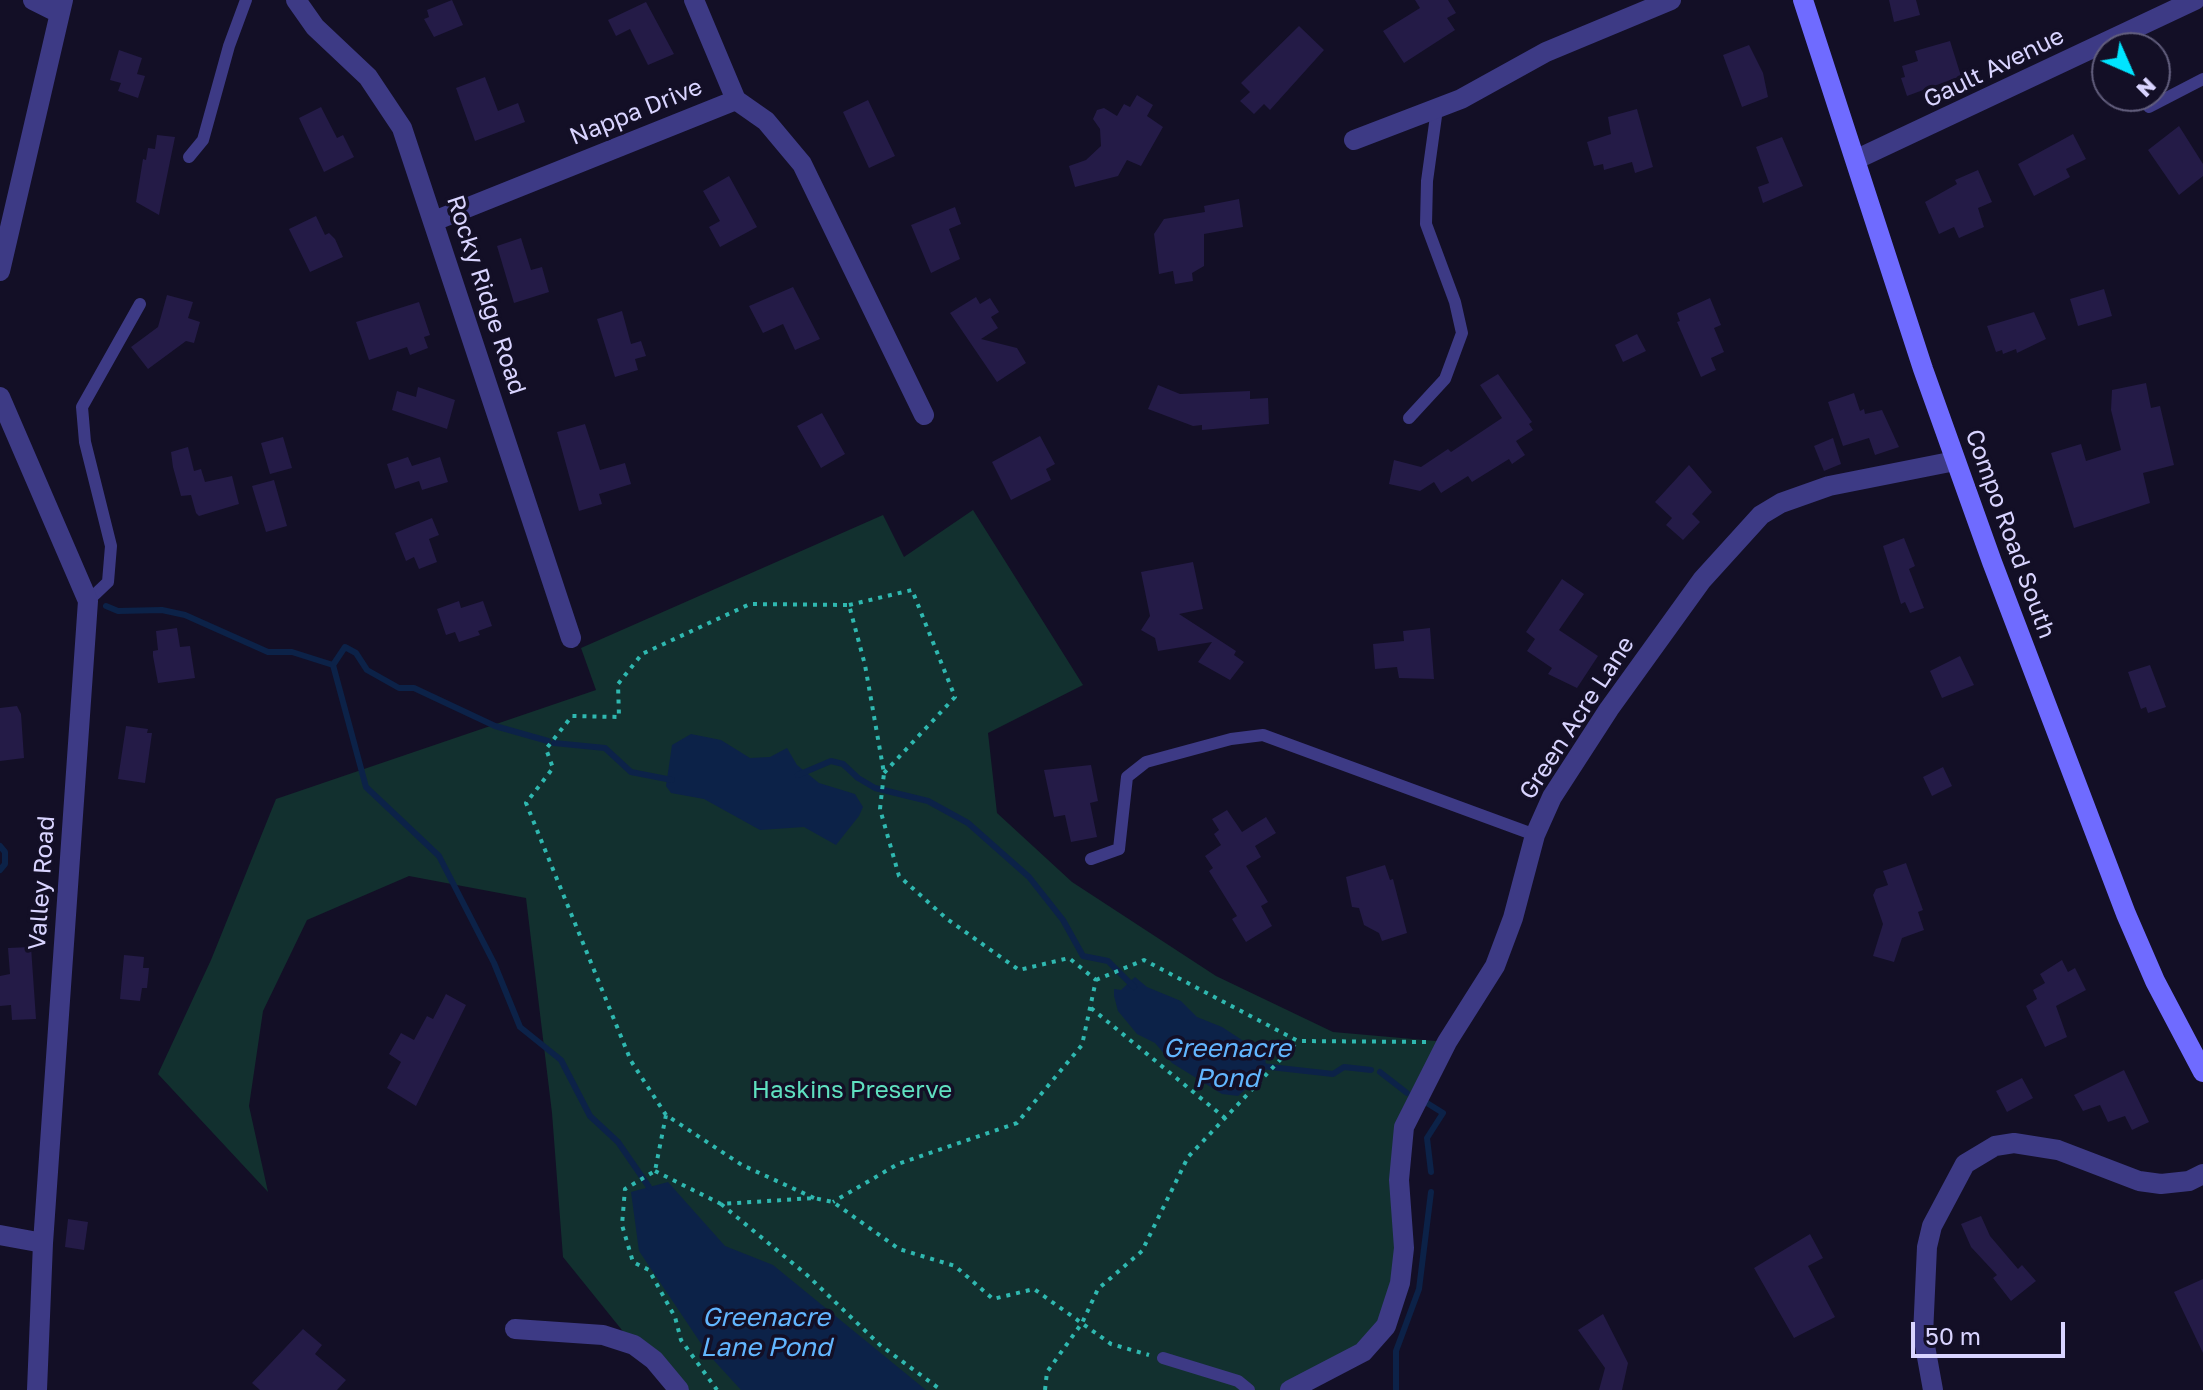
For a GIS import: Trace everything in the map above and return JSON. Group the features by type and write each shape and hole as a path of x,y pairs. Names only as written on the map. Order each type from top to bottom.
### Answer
{"main road":[{"name":"Compo Road South","path":"1803,0 1955,461 2126,914 2162,996 2203,1072"}],"street":[{"path":"0,271 61,6 33,0"},
{"name":"Rocky Ridge Road","path":"296,0 315,27 368,77 402,128 571,638"},
{"path":"694,0 736,100"},
{"path":"1354,140 1437,109 1546,52 1671,0"},
{"name":"Gault Avenue","path":"1857,159 2195,0"},
{"name":"Nappa Drive","path":"434,221 736,100 766,121 802,164 924,415"},
{"name":"Valley Road","path":"0,397 88,601 43,1243 37,1390"},
{"name":"Green Acre Lane","path":"1290,1390 1363,1352 1386,1326 1400,1283 1404,1248 1399,1180 1404,1127 1447,1042 1495,966 1513,918 1535,835 1552,797 1609,709 1702,580 1753,522 1781,503 1805,493 1955,461"},
{"path":"1933,1390 1923,1335 1927,1247 1936,1217 1965,1164 1981,1152 2014,1143 2058,1150 2139,1181 2161,1184 2189,1181 2203,1174"},
{"path":"0,1235 43,1243"},
{"path":"515,1329 603,1335 634,1345 654,1360 679,1390"}],"lane":[{"path":"189,157 203,140 229,46 246,0"},
{"path":"2171,96 2203,79"},
{"path":"1409,418 1445,379 1462,333 1455,302 1426,224 1427,181 1437,109"},
{"path":"88,601 103,589 111,575 111,546 85,442 82,407 140,304"},
{"path":"1091,859 1119,849 1127,777 1146,762 1231,739 1263,735 1535,835"},
{"path":"1163,1358 1238,1381 1249,1390"}],"path":[{"path":"884,773 955,697 912,590 849,605 750,604 642,654 618,684 619,717 572,716 546,749 553,768 526,803 631,1061 666,1115 742,1165 814,1198 833,1202 899,1249 955,1266 993,1299 1034,1289 1111,1344 1163,1358"},
{"path":"849,605 865,665 884,773 880,809 899,876 947,919 1019,970 1069,958 1096,980"},
{"path":"1096,980 1144,960 1298,1041 1447,1042"},
{"path":"833,1202 898,1164 1017,1123 1082,1045 1096,980"},
{"path":"1090,1007 1225,1118"},
{"path":"1045,1390 1047,1372 1082,1323 1098,1289 1142,1251 1188,1157 1298,1041"},
{"path":"666,1115 655,1171 625,1189 622,1225 633,1262 649,1270 675,1317 681,1340 717,1390"},
{"path":"655,1171 721,1204 807,1275 880,1345 941,1390"},
{"path":"721,1204 814,1198"}],"green space":[{"name":"Haskins Preserve","path":"973,510 1083,685 988,733 997,813 1072,882 1216,976 1333,1032 1447,1042 1399,1153 1404,1248 1386,1326 1294,1390 679,1390 634,1345 563,1257 552,1113 526,898 409,876 307,920 263,1011 249,1106 268,1192 158,1074 211,960 276,799 596,690 581,648 883,515 904,557"}],"water":[{"path":"691,734 721,740 750,758 770,757 787,748 797,765 819,783 855,794 863,807 859,816 836,845 804,827 760,830 704,799 671,793 666,786 672,745"},
{"name":"Greenacre Pond","path":"1135,977 1147,987 1181,1001 1197,1017 1222,1027 1265,1055 1266,1067 1238,1096 1222,1094 1172,1063 1155,1043 1137,1034 1118,1011 1114,989 1121,990"},
{"name":"Greenacre Lane Pond","path":"668,1182 725,1246 773,1265 926,1390 741,1390 708,1354 639,1251 631,1192"}],"building":[{"path":"452,0 463,25 434,37 424,19 429,17 427,10"},
{"path":"1415,0 1448,0 1456,13 1447,18 1455,30 1404,63 1383,31 1420,8"},
{"path":"1889,0 1916,0 1920,15 1894,22"},
{"path":"646,2 674,54 648,65 630,29 616,36 608,20"},
{"path":"1299,26 1324,50 1270,110 1264,104 1254,114 1240,101 1250,92 1241,83"},
{"path":"1950,41 1961,76 1907,96 1901,78 1905,77 1902,66 1918,61 1915,51"},
{"path":"1749,45 1763,73 1768,97 1742,107 1723,55"},
{"path":"119,50 142,58 137,74 145,76 138,98 118,91 121,83 110,80"},
{"path":"485,77 498,111 518,103 525,122 475,141 456,88"},
{"path":"1137,95 1153,105 1147,116 1163,127 1141,166 1127,160 1118,176 1075,187 1069,166 1086,160 1101,146 1100,129 1093,119 1097,110 1104,108 1117,116 1124,104 1130,107"},
{"path":"868,100 895,156 869,168 843,112"},
{"path":"321,107 337,138 343,135 354,157 324,172 299,118"},
{"path":"1637,109 1653,167 1635,173 1632,162 1604,170 1603,164 1594,166 1587,142 1611,134 1608,117"},
{"path":"2179,126 2203,164 2203,176 2179,195 2148,150"},
{"path":"2073,134 2086,159 2066,169 2070,177 2034,196 2018,164"},
{"path":"157,135 175,137 159,215 136,202 143,159 146,160 148,148 155,149"},
{"path":"1782,137 1803,186 1763,203 1758,187 1769,183 1756,147"},
{"path":"1978,170 1992,202 1978,208 1984,227 1959,238 1954,227 1939,234 1925,202 1957,184 1955,180"},
{"path":"729,176 757,227 720,247 709,227 720,221 703,191"},
{"path":"1239,199 1243,227 1204,234 1204,266 1192,273 1193,281 1175,284 1173,271 1159,274 1154,234 1164,219 1205,212 1204,206"},
{"path":"955,207 961,224 949,229 960,259 931,273 911,225"},
{"path":"316,216 325,235 329,233 335,239 343,257 310,272 289,229"},
{"path":"521,238 531,270 542,267 549,292 514,303 497,246"},
{"path":"793,287 820,339 795,350 783,324 763,333 749,306"},
{"path":"2104,289 2112,316 2078,326 2070,299"},
{"path":"167,295 193,302 188,318 200,322 194,343 186,341 148,369 131,347 158,327"},
{"path":"976,297 980,304 990,298 999,312 991,317 998,328 981,339 1017,348 1026,363 997,382 950,313"},
{"path":"1710,298 1721,325 1714,328 1724,352 1711,358 1716,370 1701,377 1677,322 1680,321 1677,313"},
{"path":"419,302 430,335 424,337 428,348 410,355 407,347 369,360 356,322"},
{"path":"622,311 631,344 641,341 646,356 635,359 638,370 615,377 597,319"},
{"path":"2034,312 2046,339 2017,353 2016,349 2003,354 2002,350 1996,352 1987,326"},
{"path":"1637,334 1646,351 1623,362 1615,345"},
{"path":"1498,374 1532,422 1529,424 1533,430 1516,441 1525,455 1512,464 1509,459 1472,482 1468,476 1441,493 1434,482 1420,491 1389,484 1394,460 1421,467 1448,449 1451,452 1502,418 1480,385"},
{"path":"2146,383 2151,408 2160,406 2174,465 2143,473 2150,503 2074,528 2051,453 2081,444 2086,461 2121,450 2111,410 2112,390"},
{"path":"1158,385 1180,394 1250,391 1250,399 1268,398 1269,424 1202,430 1202,425 1193,426 1148,409"},
{"path":"418,387 455,400 447,429 392,410 397,391 416,397"},
{"path":"1854,393 1860,411 1864,409 1865,414 1882,410 1899,447 1875,455 1869,438 1843,446 1828,402"},
{"path":"822,413 845,454 821,468 797,426"},
{"path":"585,424 600,470 625,463 631,484 599,494 602,504 579,511 557,432"},
{"path":"1040,436 1055,464 1046,469 1051,480 1011,500 992,462"},
{"path":"283,437 292,468 270,474 261,443"},
{"path":"1833,438 1841,464 1824,471 1814,446"},
{"path":"188,447 194,471 201,469 205,482 232,476 239,504 199,516 196,513 191,495 181,496 171,452"},
{"path":"408,457 412,466 440,457 448,482 422,490 419,481 395,489 387,464"},
{"path":"1689,465 1712,492 1692,514 1700,522 1683,540 1666,525 1672,518 1655,502"},
{"path":"274,480 287,526 266,532 252,486"},
{"path":"432,518 439,535 429,539 437,562 419,569 414,557 406,561 395,533"},
{"path":"1904,538 1915,566 1909,569 1924,608 1910,613 1905,602 1901,604 1883,546"},
{"path":"1193,562 1203,609 1179,614 1236,651 1234,655 1244,662 1230,680 1198,662 1212,642 1158,651 1155,638 1141,630 1150,616 1141,572"},
{"path":"1562,579 1584,594 1559,630 1598,656 1577,688 1548,674 1552,668 1527,651 1535,639 1526,632"},
{"path":"459,601 461,608 483,601 492,626 478,631 480,635 459,642 455,632 446,635 437,609"},
{"path":"177,628 180,647 190,646 195,678 158,683 153,656 153,651 158,650 156,631"},
{"path":"1430,628 1434,679 1399,678 1397,667 1375,669 1373,644 1404,641 1403,631"},
{"path":"1960,656 1974,685 1942,698 1930,671"},
{"path":"2150,665 2166,707 2148,713 2146,707 2141,709 2128,672"},
{"path":"17,706 21,714 24,758 0,761 0,708"},
{"path":"126,726 148,729 147,733 152,733 145,783 118,779"},
{"path":"1091,765 1098,801 1090,803 1097,837 1071,842 1065,815 1054,817 1044,770"},
{"path":"1943,767 1952,786 1932,796 1923,777"},
{"path":"1227,810 1242,832 1266,817 1276,833 1255,846 1261,857 1246,866 1268,902 1261,906 1272,926 1246,942 1232,919 1237,916 1209,871 1213,868 1205,856 1221,845 1214,834 1219,830 1212,819"},
{"path":"1906,863 1923,910 1918,912 1924,930 1902,938 1894,962 1873,956 1883,924 1873,895 1876,889 1888,885 1883,871"},
{"path":"1385,865 1390,880 1393,879 1407,933 1382,941 1379,933 1364,925 1359,908 1352,907 1346,877"},
{"path":"31,947 36,1019 12,1020 11,1005 0,1006 0,976 10,974 8,948"},
{"path":"124,955 144,957 143,968 149,968 147,988 142,988 140,1001 120,999"},
{"path":"2062,960 2068,972 2075,968 2086,990 2056,1006 2067,1037 2045,1047 2026,1006 2037,999 2033,990 2045,983 2040,974"},
{"path":"446,994 466,1005 416,1106 387,1088 401,1062 389,1054 401,1033 414,1040 427,1016 433,1019"},
{"path":"2124,1070 2149,1122 2132,1130 2125,1116 2108,1122 2100,1105 2083,1111 2074,1095"},
{"path":"2022,1078 2033,1098 2007,1112 1996,1091"},
{"path":"1981,1216 1990,1236 2018,1269 2022,1265 2036,1281 2011,1301 1993,1278 1997,1275 1971,1247 1961,1224"},
{"path":"68,1219 88,1222 84,1250 65,1247"},
{"path":"1810,1234 1823,1258 1808,1266 1835,1317 1794,1338 1754,1268"},
{"path":"2203,1279 2203,1353 2174,1292"},
{"path":"1603,1314 1628,1363 1622,1390 1599,1390 1605,1368 1578,1330"},
{"path":"303,1329 322,1345 315,1354 346,1380 337,1390 260,1390 252,1383"}],"waterway":[{"path":"106,606 118,611 162,610 185,615 268,652 292,652 333,665 366,787 439,856 494,963 520,1027 561,1060 590,1116 618,1142 649,1187"},
{"path":"333,665 345,647 356,653 367,670 399,688 414,688 495,726 548,741"},
{"path":"554,743 605,748 631,772 672,780"},
{"path":"798,775 831,761 843,764 875,788 928,801 968,823 1029,877 1063,920 1083,956 1108,961 1134,987"},
{"path":"0,846 5,852 5,864 0,870"},
{"path":"1261,1066 1333,1074 1344,1067 1371,1070"},
{"path":"1380,1072 1407,1093"},
{"path":"1427,1103 1443,1113 1427,1138 1431,1172"},
{"path":"1396,1390 1396,1351 1419,1289 1431,1192"}]}
